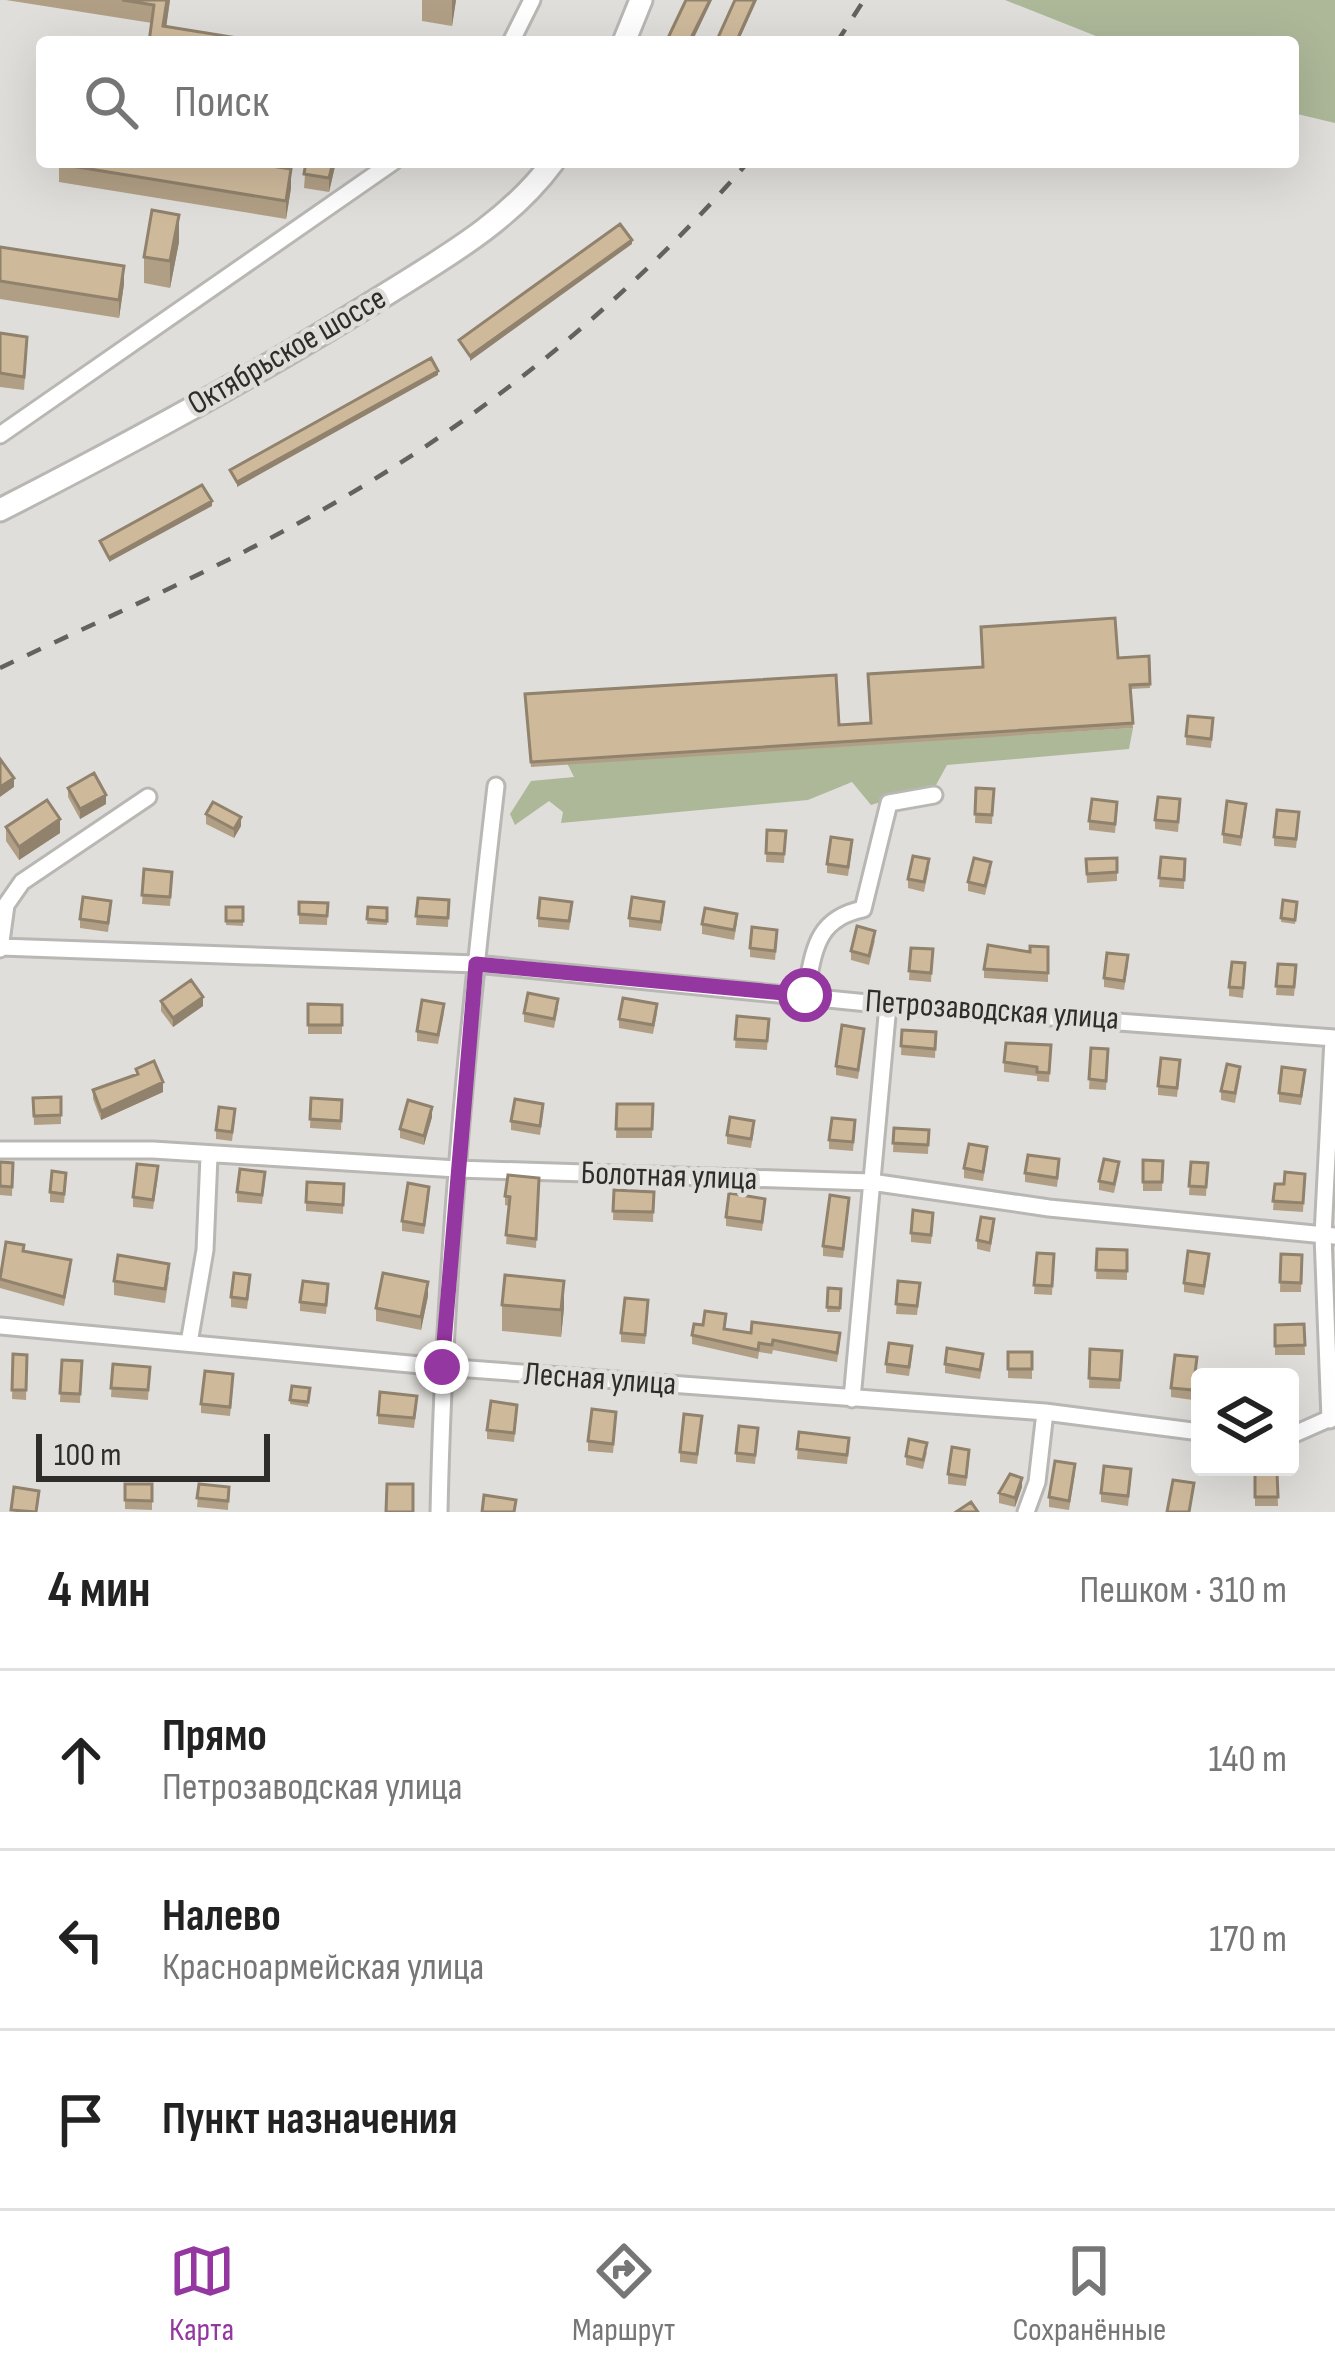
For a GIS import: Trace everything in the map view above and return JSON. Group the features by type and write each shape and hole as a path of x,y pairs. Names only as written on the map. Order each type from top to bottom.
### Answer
{"main road":[{"path":"626,36 641,0"},
{"name":"Октябрьское шоссе","path":"0,510 306,344 438,262 522,197 548,168"}],"street":[{"path":"514,36 532,0"},
{"path":"0,435 384,168"},
{"path":"439,1512 442,1367 457,1169 496,787"},
{"path":"805,995 819,932 839,914 862,909 889,803 934,795"},
{"path":"1,948 6,904 22,881 148,797"},
{"name":"Петрозаводская улица","path":"1,948 476,964 888,1005 1334,1039"},
{"path":"852,1399 888,1005"},
{"path":"1299,1432 1332,1418 1329,1235 1334,1039"},
{"name":"Болотная улица","path":"0,1150 153,1150 457,1169 872,1182 1048,1208 1329,1235"},
{"path":"190,1343 205,1250 209,1156"},
{"name":"Лесная улица","path":"0,1326 442,1367 1045,1412 1191,1431"},
{"path":"1026,1512 1037,1482 1045,1412"}],"green space":[{"path":"1005,0 1335,0 1335,123 1299,114 1299,36 1096,36"},
{"path":"1133,728 1129,749 947,765 936,785 871,805 852,782 808,800 561,823 563,812 549,801 515,825 510,814 531,781 574,777 567,763"}],"building":[{"path":"122,0 167,0 163,26 225,36 150,36 154,5"},
{"path":"686,0 710,0 692,36 669,36"},
{"path":"735,0 755,0 739,36 719,36"},
{"path":"84,168 291,169 286,201"},
{"path":"305,168 332,168 329,178 304,174"},
{"path":"152,210 179,215 170,261 144,257"},
{"path":"620,224 632,240 470,356 459,340"},
{"path":"0,247 124,266 119,300 0,281"},
{"path":"0,333 27,337 24,377 0,373"},
{"path":"431,358 438,371 237,482 230,470"},
{"path":"202,485 212,501 109,558 100,541"},
{"path":"1115,618 1118,658 1149,656 1150,684 1130,685 1133,723 531,762 525,694 836,675 839,725 871,723 868,674 983,667 981,627"},
{"path":"1188,716 1213,718 1211,739 1186,736"},
{"path":"0,759 14,778 0,787"},
{"path":"94,773 106,795 80,809 68,788"},
{"path":"976,788 994,789 992,815 975,814"},
{"path":"1158,797 1180,799 1178,822 1155,820"},
{"path":"1092,799 1117,802 1115,824 1089,821"},
{"path":"47,800 60,819 19,847 6,827"},
{"path":"1227,801 1246,804 1241,837 1223,834"},
{"path":"213,802 241,817 234,829 206,814"},
{"path":"1277,810 1299,812 1296,839 1274,837"},
{"path":"767,830 786,831 784,854 766,853"},
{"path":"831,837 852,840 848,867 827,864"},
{"path":"913,856 929,859 924,882 908,879"},
{"path":"1161,857 1185,859 1184,880 1159,878"},
{"path":"974,858 991,862 985,886 968,882"},
{"path":"1117,858 1117,872 1087,874 1086,859"},
{"path":"144,869 172,872 170,897 142,895"},
{"path":"83,897 111,901 108,923 80,919"},
{"path":"632,897 664,902 661,922 629,918"},
{"path":"418,898 449,900 448,918 416,916"},
{"path":"540,898 572,902 569,921 538,918"},
{"path":"1283,900 1297,902 1295,920 1281,918"},
{"path":"299,902 328,903 327,916 299,914"},
{"path":"226,907 243,907 243,921 226,921"},
{"path":"368,907 387,908 387,921 367,919"},
{"path":"705,908 737,914 734,930 702,924"},
{"path":"857,926 875,931 869,956 851,951"},
{"path":"752,927 777,930 775,951 750,948"},
{"path":"988,945 1030,952 1030,946 1048,947 1048,973 984,969"},
{"path":"911,948 933,949 931,973 909,971"},
{"path":"1107,953 1128,955 1124,981 1104,978"},
{"path":"1232,962 1245,963 1243,988 1229,987"},
{"path":"1278,964 1296,965 1294,987 1276,986"},
{"path":"191,980 203,997 173,1018 161,1001"},
{"path":"528,993 558,999 554,1019 524,1013"},
{"path":"623,998 657,1004 653,1025 619,1019"},
{"path":"422,1000 444,1004 438,1035 417,1031"},
{"path":"308,1004 342,1005 342,1025 308,1025"},
{"path":"737,1016 769,1019 767,1041 735,1039"},
{"path":"842,1025 864,1029 858,1070 836,1066"},
{"path":"902,1030 936,1032 935,1049 901,1046"},
{"path":"1006,1043 1051,1045 1049,1073 1004,1062"},
{"path":"1091,1048 1108,1049 1106,1081 1089,1079"},
{"path":"1161,1058 1180,1060 1177,1088 1158,1086"},
{"path":"154,1061 163,1082 101,1111 93,1090 138,1074 136,1069"},
{"path":"1227,1064 1240,1067 1235,1093 1221,1091"},
{"path":"1282,1067 1305,1070 1301,1096 1279,1093"},
{"path":"61,1097 61,1115 34,1116 33,1098"},
{"path":"311,1098 342,1100 341,1121 310,1119"},
{"path":"515,1099 543,1104 540,1126 511,1121"},
{"path":"408,1100 432,1107 424,1136 400,1129"},
{"path":"617,1104 653,1104 652,1129 616,1129"},
{"path":"219,1107 235,1109 232,1132 216,1130"},
{"path":"730,1117 754,1121 751,1139 727,1135"},
{"path":"832,1118 855,1120 853,1142 829,1140"},
{"path":"894,1128 929,1130 928,1145 893,1143"},
{"path":"969,1144 987,1147 983,1172 964,1168"},
{"path":"1028,1155 1059,1159 1057,1178 1025,1173"},
{"path":"1104,1159 1119,1162 1114,1184 1099,1181"},
{"path":"1143,1160 1163,1161 1162,1182 1143,1182"},
{"path":"0,1162 13,1163 12,1187 0,1186"},
{"path":"1191,1162 1208,1163 1206,1187 1189,1186"},
{"path":"137,1164 158,1166 153,1200 133,1197"},
{"path":"240,1169 265,1172 262,1195 237,1192"},
{"path":"52,1171 66,1173 64,1194 50,1192"},
{"path":"1285,1172 1305,1174 1303,1203 1273,1201 1275,1184 1284,1184"},
{"path":"508,1175 539,1178 536,1239 506,1235"},
{"path":"307,1182 344,1184 343,1205 306,1202"},
{"path":"408,1183 429,1187 424,1225 402,1221"},
{"path":"614,1190 654,1192 653,1212 613,1211"},
{"path":"729,1193 765,1199 762,1222 726,1217"},
{"path":"830,1195 849,1198 843,1249 823,1246"},
{"path":"913,1210 933,1213 931,1235 911,1233"},
{"path":"981,1217 994,1219 990,1243 977,1240"},
{"path":"6,1242 24,1245 23,1251 71,1260 64,1297 0,1279"},
{"path":"1097,1249 1127,1250 1127,1271 1096,1270"},
{"path":"1188,1251 1209,1254 1204,1286 1184,1283"},
{"path":"1037,1253 1054,1254 1052,1286 1034,1285"},
{"path":"1281,1254 1302,1255 1301,1283 1280,1282"},
{"path":"118,1255 169,1264 165,1289 114,1281"},
{"path":"234,1273 250,1275 247,1299 231,1297"},
{"path":"383,1273 428,1282 421,1317 376,1308"},
{"path":"505,1275 564,1281 561,1310 502,1305"},
{"path":"303,1281 328,1284 326,1305 300,1302"},
{"path":"898,1281 920,1283 917,1306 896,1304"},
{"path":"828,1288 841,1289 840,1308 827,1307"},
{"path":"625,1298 648,1300 645,1335 621,1333"},
{"path":"705,1311 726,1314 724,1329 751,1333 752,1322 840,1333 837,1353 773,1340 772,1345 759,1343 758,1350 692,1335 694,1324 703,1325"},
{"path":"1304,1324 1305,1345 1275,1346 1275,1325"},
{"path":"889,1343 912,1346 909,1367 886,1364"},
{"path":"947,1348 983,1354 980,1370 945,1364"},
{"path":"1090,1349 1122,1351 1120,1380 1089,1378"},
{"path":"1008,1352 1032,1352 1032,1369 1008,1369"},
{"path":"13,1354 27,1355 26,1390 12,1390"},
{"path":"1175,1355 1197,1357 1196,1368 1191,1368 1191,1390 1171,1388"},
{"path":"62,1360 82,1361 80,1394 60,1393"},
{"path":"113,1364 150,1367 148,1390 111,1388"},
{"path":"205,1371 233,1374 230,1407 201,1404"},
{"path":"292,1386 310,1388 308,1402 290,1400"},
{"path":"380,1392 417,1396 414,1418 378,1415"},
{"path":"491,1401 517,1405 514,1433 487,1430"},
{"path":"592,1409 616,1412 613,1444 588,1441"},
{"path":"684,1414 702,1416 697,1454 680,1452"},
{"path":"739,1426 758,1428 755,1455 736,1453"},
{"path":"799,1432 849,1438 847,1455 797,1449"},
{"path":"909,1439 927,1443 923,1460 906,1456"},
{"path":"952,1447 969,1450 966,1477 948,1474"},
{"path":"1055,1461 1075,1464 1069,1501 1049,1497"},
{"path":"1104,1466 1131,1469 1128,1496 1101,1493"},
{"path":"1010,1474 1022,1478 1015,1498 999,1493"},
{"path":"1255,1476 1277,1476 1278,1497 1255,1497"},
{"path":"1173,1480 1194,1483 1189,1512 1167,1512"},
{"path":"125,1484 152,1484 152,1501 125,1500"},
{"path":"199,1484 229,1487 228,1501 197,1498"},
{"path":"387,1484 413,1484 413,1512 386,1512"},
{"path":"14,1487 39,1491 36,1512 11,1510"},
{"path":"484,1495 516,1500 514,1512 482,1512"},
{"path":"971,1502 978,1512 956,1512"}],"railway":[{"path":"841,36 864,0"},
{"path":"0,668 259,544 420,450 594,317 743,168"}],"route":[{"path":"442,1367 476,964 805,995"}]}
